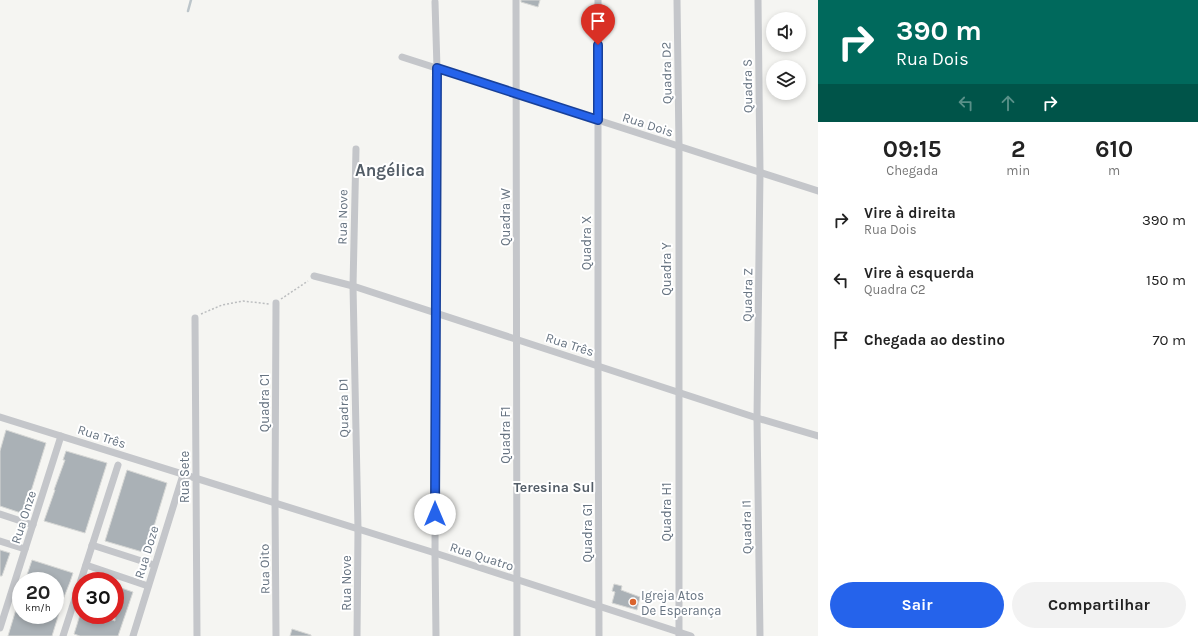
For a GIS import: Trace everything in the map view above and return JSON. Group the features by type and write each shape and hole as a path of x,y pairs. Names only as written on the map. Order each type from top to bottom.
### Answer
{"street":[{"name":"Quadra W","path":"516,0 517,340"},
{"name":"Quadra X","path":"598,0 598,365"},
{"name":"Quadra D2","path":"678,0 679,146"},
{"name":"Quadra S","path":"758,0 760,172"},
{"path":"435,2 437,68 436,636"},
{"name":"Rua Dois","path":"402,57 818,191"},
{"name":"Quadra Y","path":"678,391 679,146"},
{"name":"Rua Nove","path":"352,286 356,149"},
{"name":"Quadra Z","path":"757,418 760,172"},
{"name":"Rua Três","path":"314,276 352,286 757,418 818,436"},
{"name":"Quadra D1","path":"352,286 358,529"},
{"name":"Quadra C1","path":"275,502 276,303"},
{"name":"Rua Sete","path":"195,318 197,636"},
{"name":"Quadra F1","path":"517,340 517,579"},
{"name":"Quadra G1","path":"598,365 600,606"},
{"name":"Quadra H1","path":"678,391 679,634"},
{"name":"Rua Três","path":"0,417 196,479"},
{"name":"Quadra I1","path":"757,418 760,636"},
{"name":"Rua Onze","path":"0,628 61,436"},
{"path":"63,636 118,465"},
{"name":"Rua Doze","path":"133,636 154,565 184,475"},
{"name":"Rua Quatro","path":"196,479 275,502 517,579 679,634 692,636"},
{"name":"Rua Oito","path":"275,502 276,636"},
{"path":"0,514 33,525"},
{"name":"Rua Nove","path":"358,529 358,636"},
{"path":"0,541 25,549"},
{"path":"92,545 154,565"},
{"path":"86,565 148,586"},
{"path":"517,579 517,636"},
{"path":"599,636 600,606"}],"path":[{"path":"195,318 222,305 243,301 266,304 276,303 314,276"}],"building":[{"path":"521,0 540,0 538,7 521,2"},
{"path":"6,430 46,443 24,514 0,506 0,451"},
{"path":"66,451 107,463 85,533 44,521 65,460 63,460"},
{"path":"127,470 167,483 146,553 105,541"},
{"path":"0,550 10,553 2,576 0,576"},
{"path":"32,560 72,573 72,576 64,597 64,572 28,572"},
{"path":"614,584 622,586 621,590 640,597 637,610 612,603 615,592 612,591"},
{"path":"124,589 133,592 124,618"},
{"path":"12,623 12,624 56,624 52,636 8,636"},
{"path":"77,624 122,624 118,636 80,636 74,634"},
{"path":"292,629 311,635 311,636 290,636"}],"waterway":[{"path":"188,11 191,0"}],"place":[{"name":"Igreja Atos De Esperança","path":"633,602"}],"district":[{"name":"Angélica","path":"390,170"},
{"name":"Teresina Sul","path":"554,487"}],"route":[{"path":"435,514 437,68 598,120 598,45"}]}
